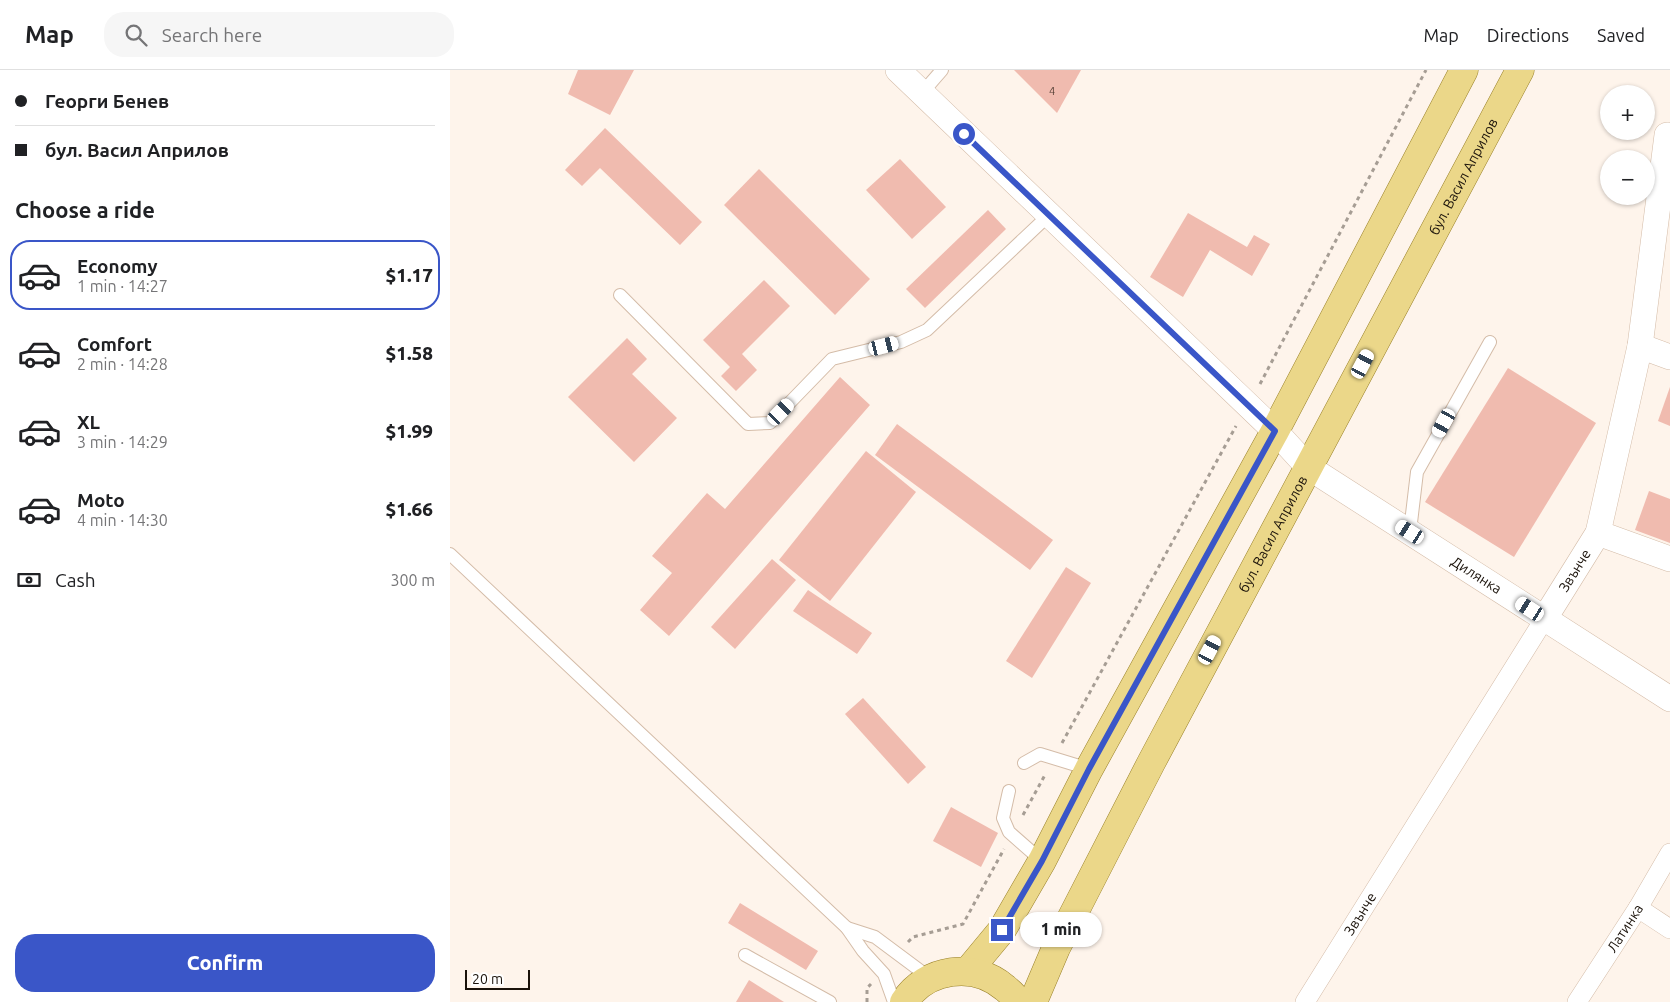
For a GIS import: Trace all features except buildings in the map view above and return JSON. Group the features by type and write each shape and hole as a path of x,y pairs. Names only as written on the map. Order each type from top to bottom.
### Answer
{"main road":[{"path":"968,971 1002,930 1042,861 1089,769 1275,431 1464,70"},
{"name":"бул. Васил Априлов","path":"1033,1002 1056,948 1150,763 1520,70"},
{"path":"904,1002 910,992 930,978 950,972 968,971 983,974 996,981 1015,996 1018,1002"}],"street":[{"name":"Дилянка","path":"898,70 1275,431 1308,467 1670,699"},
{"name":"Звънче","path":"1305,1002 1598,533 1640,346 1669,136"},
{"path":"1640,346 1670,357"},
{"path":"1598,533 1670,558"},
{"name":"Латинка","path":"1584,1000 1670,853"},
{"path":"1638,908 1670,929"}],"lane":[{"path":"922,93 942,70"},
{"path":"620,295 748,424 770,423 832,359 901,342 927,330 1048,215"},
{"path":"1410,532 1417,472 1490,342"},
{"path":"450,554 847,928 863,951 882,971 894,1002"},
{"path":"1024,763 1040,754 1089,769"},
{"path":"1009,791 1003,818 1012,835 1042,861"},
{"path":"847,928 875,937 930,978"},
{"path":"745,955 830,1002"}],"path":[{"path":"898,954 913,937 963,924 1248,405 1426,70"},
{"path":"867,1002 867,988 882,971"}],"route":[{"path":"964,134 1275,431 1089,769 1042,861 1002,930"}]}
